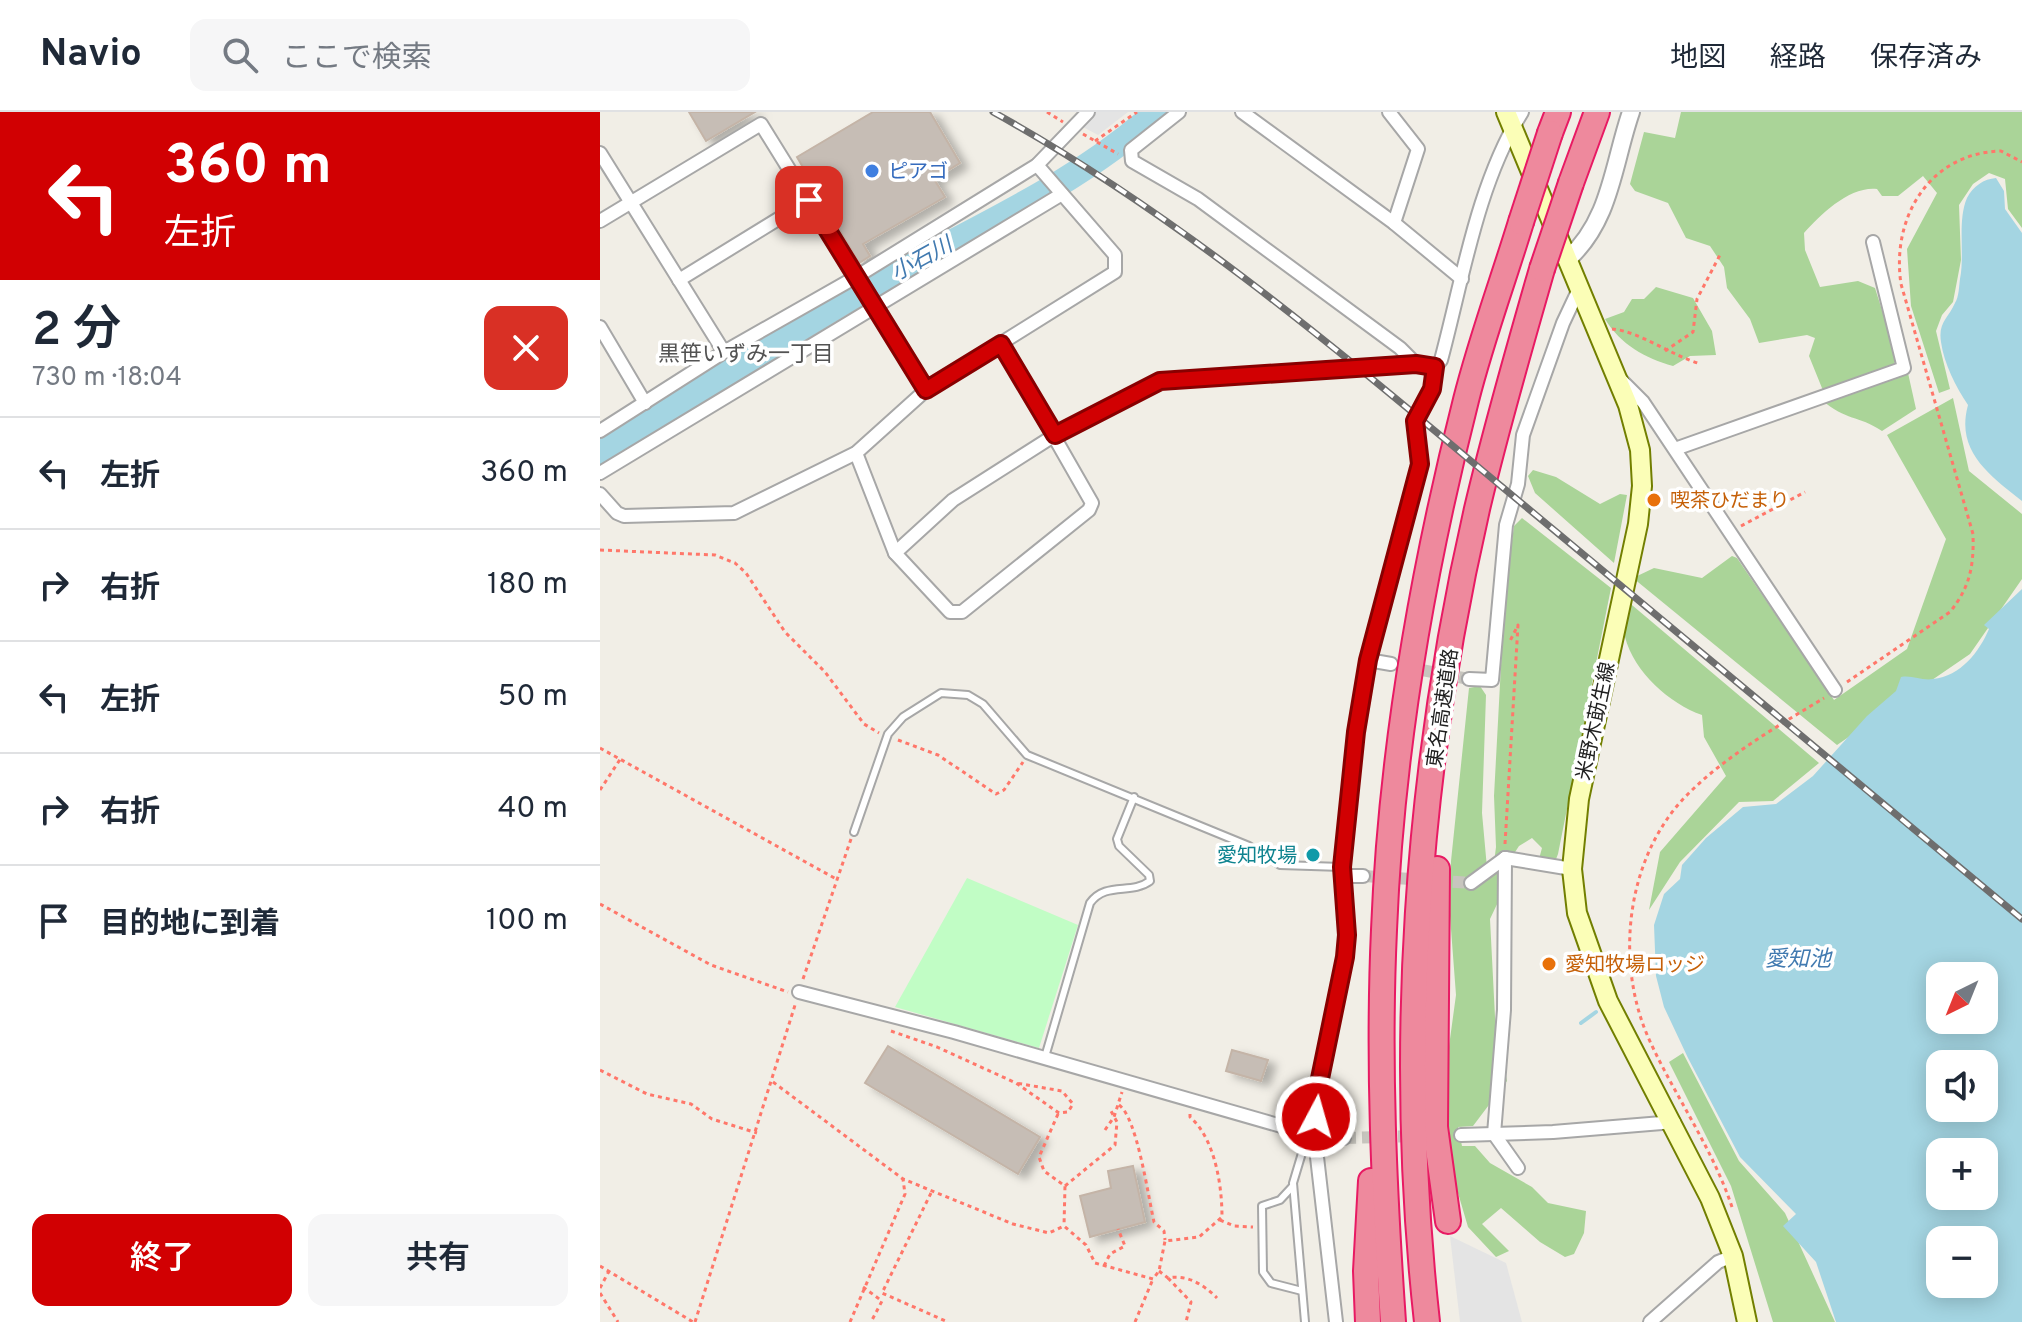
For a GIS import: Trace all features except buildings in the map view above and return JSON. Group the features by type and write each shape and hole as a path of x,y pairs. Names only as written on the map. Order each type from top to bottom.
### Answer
{"highway":[{"name":"東名高速道路","path":"1427,1322 1420,1249 1412,1034 1423,864 1438,726 1477,510 1542,269 1597,112"},
{"name":"東名高速道路","path":"1393,1322 1382,1116 1382,992 1388,863 1403,717 1421,610 1466,397 1554,123"},
{"path":"1438,726 1435,1127 1448,1221"},
{"path":"1368,1322 1366,1271 1382,992"}],"main road":[{"name":"米野木莇生線","path":"1514,116 1579,289 1618,377 1640,450 1642,486 1638,524 1579,799 1572,869 1577,913 1587,950 1608,1001 1674,1122 1710,1198 1733,1256 1747,1322"}],"street":[{"path":"600,431 724,352 858,281 1040,169 1088,112"},
{"path":"1179,112 1131,150 1132,161 1217,212 1400,348 1416,364"},
{"path":"1242,112 1394,223 1462,279"},
{"path":"1389,112 1418,149 1394,223"},
{"path":"1568,259 1584,245 1605,209 1631,112"},
{"path":"1336,1322 1312,1135 1316,1098 1345,957 1347,935 1343,872 1356,732 1368,660 1420,464 1415,421 1432,389 1435,367 1441,360 1483,200 1514,116"},
{"path":"600,221 761,124 926,390"},
{"path":"600,153 724,352"},
{"path":"600,494 617,513 624,516 734,513 856,453 926,390 1117,268 1115,255 1040,169"},
{"path":"600,473 1060,192"},
{"path":"679,280 809,200"},
{"path":"1675,449 1904,368 1873,242"},
{"path":"1469,679 1492,680 1506,525 1518,484 1523,435 1579,289"},
{"path":"600,329 645,403"},
{"path":"856,453 895,553 950,612 962,612 1092,506 1055,435 1001,344"},
{"path":"895,553 953,500 1055,435 1160,381 1416,364 1435,367"},
{"path":"1618,377 1643,402 1835,690"},
{"path":"1368,660 1391,664"},
{"path":"1505,858 1504,1010 1494,1134 1518,1168"},
{"path":"1471,883 1505,858 1572,869"},
{"path":"1343,872 1363,876"},
{"path":"799,992 1045,1057 1312,1135 1344,1138"},
{"path":"1461,1135 1674,1122"},
{"path":"1650,1322 1718,1262 1733,1256"}],"lane":[{"path":"854,832 887,736 903,717 941,693 968,695 997,717 1027,755 1249,846 1280,865 1343,872"},
{"path":"1045,1057 1090,903 1097,894 1108,889 1144,885 1150,881 1149,875 1119,846 1117,839 1134,797"},
{"path":"1302,1291 1271,1283 1263,1272 1260,1227 1262,1206 1280,1200 1293,1186 1312,1135"},
{"path":"1293,1186 1305,1322"}],"path":[{"path":"1097,143 1137,112"},
{"path":"1074,128 1113,153"},
{"path":"1736,1218 1707,1147 1649,1038 1633,995 1629,946 1634,900 1647,861 1683,800 1728,760 1950,612 1973,570 1973,534 1901,284 1899,248 1903,221 1915,197 1961,161 2001,151 2022,162"},
{"path":"1665,351 1678,346 1693,332 1697,299 1721,253"},
{"path":"1597,331 1626,331 1665,351 1701,364"},
{"path":"1730,532 1805,492"},
{"path":"600,550 715,555 735,563 746,573 785,632 825,672 864,724 938,755 996,794 1004,790 1027,755"},
{"path":"1505,652 1518,625 1505,858"},
{"path":"600,748 838,880"},
{"path":"600,790 621,758"},
{"path":"799,992 854,832"},
{"path":"600,904 711,965 798,995 757,1133 694,1322 600,1266"},
{"path":"873,1010 874,1024 937,1047 1016,1083 1059,1113 1068,1112 1073,1104 1062,1091 1016,1083"},
{"path":"600,1070 647,1094 691,1104 712,1119 757,1133"},
{"path":"1105,1130 1114,1117 1127,1081"},
{"path":"773,1082 903,1179 931,1193 1049,1233 1064,1226"},
{"path":"1165,1241 1199,1237 1220,1220 1222,1202 1213,1156 1204,1129 1189,1114 1192,1100"},
{"path":"1119,1105 1126,1110 1135,1129 1135,1143 1154,1222 1164,1231 1165,1241 1159,1271 1135,1322"},
{"path":"1064,1226 1065,1186 1115,1145 1118,1133 1111,1111"},
{"path":"1059,1113 1039,1157 1044,1171 1065,1186"},
{"path":"850,1322 905,1194 903,1179"},
{"path":"931,1193 882,1293 948,1322"},
{"path":"1220,1220 1234,1226 1260,1227"},
{"path":"1064,1226 1086,1245 1095,1263 1153,1279"},
{"path":"1104,1266 1110,1254 1125,1246 1118,1229"},
{"path":"609,1271 600,1291 618,1322"},
{"path":"1159,1271 1191,1302 1186,1322"},
{"path":"1168,1278 1185,1278 1217,1298"},
{"path":"863,1287 882,1301 871,1322"}],"green space":[{"path":"1681,112 2022,112 2022,228 2008,209 2005,179 1989,173 1973,184 1959,205 1961,260 1953,302 1942,315 1936,331 1950,389 1939,393 1911,306 1907,249 1937,193 1923,176 1898,196 1882,196 1877,189 1857,192 1827,210 1804,233 1805,250 1820,287 1858,281 1875,288 1897,358 1892,368 1824,393 1809,356 1815,338 1807,335 1759,343 1750,319 1727,288 1724,267 1710,246 1686,238 1668,203 1635,191 1630,184 1644,132 1675,138"},
{"path":"1656,287 1693,298 1712,331 1716,355 1690,356 1673,366 1643,354 1618,336 1605,319 1624,312 1632,299 1644,299"},
{"path":"1908,373 1916,409 1882,431 1838,411 1822,400"},
{"path":"1953,398 1969,471 2022,514 2022,579 1970,654 1837,745 1633,578 1654,568 1702,578 1732,556 1737,558 1834,700 1907,649 1946,539 1887,435"},
{"path":"1533,470 1556,477 1600,504 1620,494 1627,495 1614,563 1535,493 1528,476"},
{"path":"1522,518 1611,588 1558,854 1551,872 1536,870 1542,848 1532,838 1519,846 1500,875 1499,900 1490,919 1495,1017 1507,1081 1473,1126 1458,1127 1462,1146 1475,1146 1490,1163 1532,1187 1548,1203 1586,1211 1584,1233 1574,1254 1565,1257 1540,1242 1501,1208 1482,1224 1509,1251 1496,1257 1468,1227 1453,1176 1447,1101 1447,1061 1456,995 1450,916 1451,861 1469,688 1480,686 1486,695 1482,813 1488,879 1493,871 1496,847 1494,796 1505,591 1514,526"},
{"path":"1626,600 1819,763 1773,801 1739,802 1680,862 1649,910 1660,852 1726,776 1704,737 1702,715 1666,695 1636,662 1625,637"},
{"path":"967,878 1078,925 1039,1048 895,1007"},
{"path":"1683,1053 1739,1161 1785,1213 1835,1322 1773,1322 1731,1186 1669,1062"}],"shaded area":[{"path":"1096,112 1128,112 1098,135 1083,127"},
{"path":"1450,1236 1506,1263 1522,1322 1460,1322"}],"water":[{"path":"1996,178 2004,191 2005,209 2022,233 2022,501 1988,472 1971,449 1965,422 1968,405 1948,367 1940,335 1958,295 1962,217 1967,198 1979,184"},
{"name":"愛知池","path":"2022,589 2022,1322 1836,1322 1816,1262 1783,1226 1796,1214 1740,1157 1664,1007 1656,976 1654,925 1664,894 1680,879 1682,865 1706,838 1743,807 1776,804 1813,776 1867,716 1896,691 1901,677 1933,679 1952,673 1968,662 1989,629 1984,625"}],"waterway":[{"name":"小石川","path":"600,451 841,303 1058,185 1126,138 1157,112"},
{"path":"1581,1023 1596,1012"}],"tunnel":[{"path":"1406,667 1469,679"},
{"path":"1363,876 1471,883"},
{"path":"1344,1138 1417,1136"}],"railway":[{"path":"993,112 1128,194 1318,335 2022,919"}],"place":[{"name":"ピアゴ","path":"872,171"},
{"name":"喫茶ひだまり","path":"1654,500"},
{"name":"愛知牧場","path":"1313,855"},
{"name":"愛知牧場ロッジ","path":"1549,964"}],"district":[{"name":"黒笹いずみ一丁目","path":"746,353"}],"route":[{"path":"809,200 926,390 1001,344 1055,435 1160,381 1416,364 1435,367 1432,389 1415,421 1420,464 1368,660 1356,732 1342,867 1347,935 1345,957 1316,1098 1316,1117"}]}
